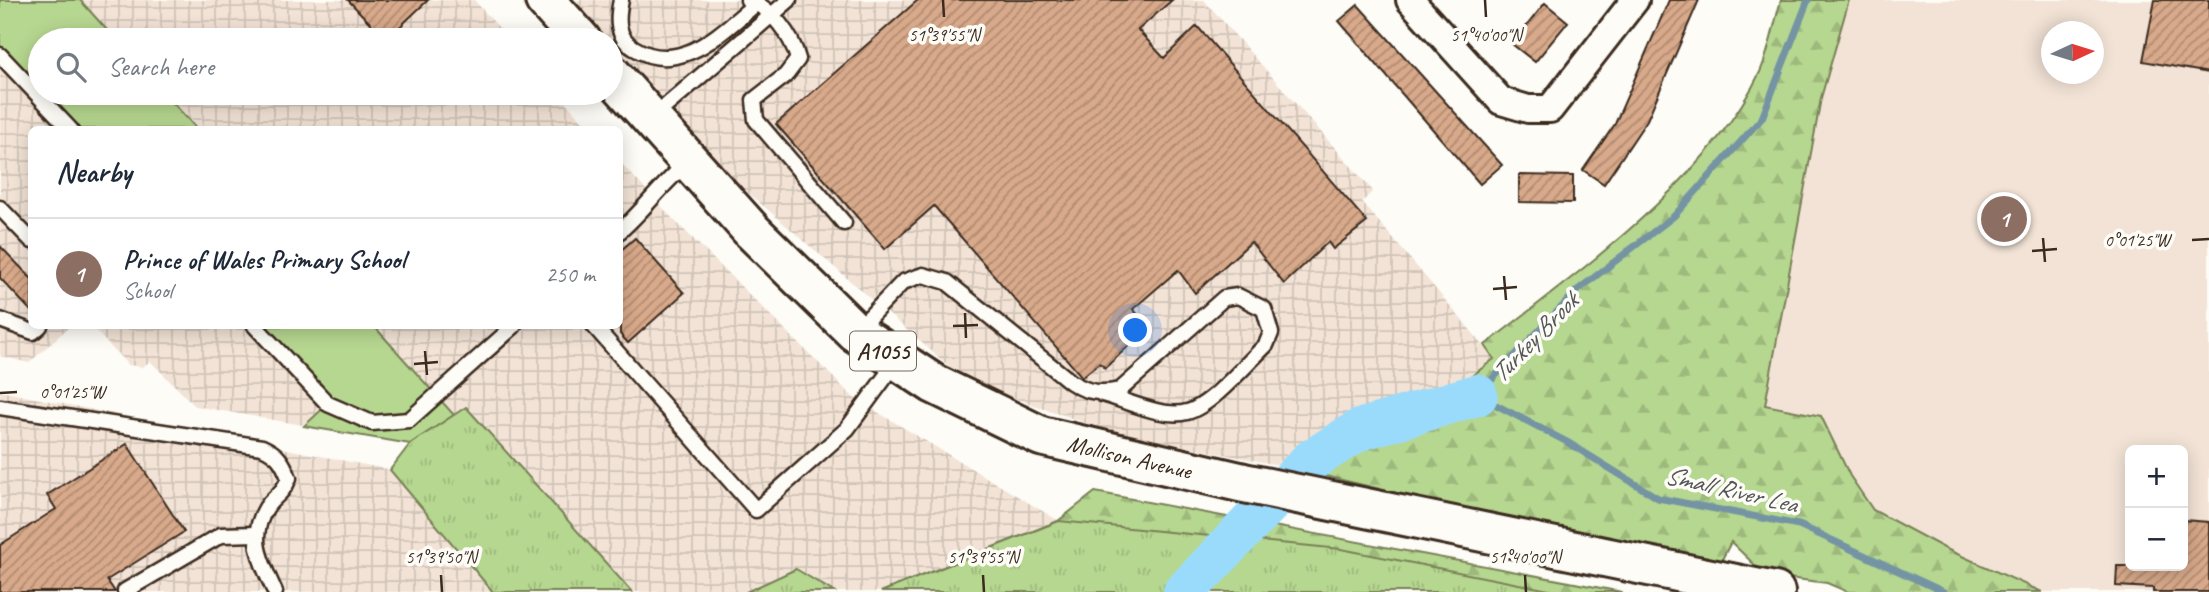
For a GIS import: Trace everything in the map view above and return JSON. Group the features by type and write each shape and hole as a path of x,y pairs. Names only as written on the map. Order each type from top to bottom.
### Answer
{"main road":[{"path":"546,0 570,28"},
{"name":"Mollison Avenue","path":"623,87 688,162 818,299 855,332 897,361 981,409 1041,436 1244,483 1775,592"}],"street":[{"path":"1410,0 1501,101 1528,109 1550,109 1634,0"}],"lane":[{"path":"619,28 617,17 621,0"},
{"path":"652,119 789,0"},
{"path":"623,37 635,49 661,59 695,51 753,1 771,15 794,45 797,59 786,75 754,100 756,120 844,223"},
{"path":"0,55 28,84"},
{"path":"48,105 68,126"},
{"path":"623,228 646,208 665,182 688,162"},
{"path":"0,208 28,237"},
{"path":"855,332 903,282 923,275 947,282 1084,390 1169,413 1186,413 1200,406 1266,345 1271,333 1264,309 1238,296 1224,298 1120,390 1102,394"},
{"path":"0,320 33,332 36,329"},
{"path":"258,329 328,404 372,423 410,420 510,329"},
{"path":"597,329 756,510 847,429 897,361"},
{"path":"0,407 262,447 274,452 283,461 289,478 283,492 267,505 256,534 260,564 275,592"},
{"path":"125,591 221,535 256,534"}],"shaded area":[{"path":"0,0 474,0 499,28 28,28 28,105 568,105 587,126 28,126 28,329 67,329 29,363 0,356"},
{"path":"564,0 1204,0 1373,191 1362,202 1495,359 1452,391 1355,420 1311,441 1283,466 1108,431 966,381 694,146 623,66 623,28 589,28"},
{"path":"1849,0 2209,0 2209,592 1957,592 1750,502 1781,305 1821,98"},
{"path":"623,165 672,218 854,398 1059,521 881,592 834,592 796,569 746,592 632,592 466,407 410,444 195,406 150,361 143,367 128,365 94,329 623,329"},
{"path":"0,391 390,470 493,592 0,592"}],"green space":[{"path":"0,0 80,0 105,28 28,28 28,78 0,47"},
{"path":"1781,0 1849,0 1821,98 1765,405 1821,416 1850,476 1873,510 1944,548 2042,592 1848,592 1827,583 1765,575 1731,542 1717,569 1283,466 1311,441 1355,420 1452,391 1494,359 1485,345 1638,222 1675,187 1708,150 1737,112 1760,72"},
{"path":"53,105 175,105 194,126 73,126"},
{"path":"262,329 377,329 454,415 410,444 304,426 328,404"},
{"path":"466,407 632,592 493,592 390,470 410,444"},
{"path":"1095,492 1622,592 881,592 1058,521"},
{"path":"1059,521 1341,549 1559,592 881,592"},
{"path":"796,569 834,592 746,592"}],"building":[{"path":"348,0 428,0 399,28 375,28"},
{"path":"918,0 1172,0 1138,30 1164,58 1197,26 1367,222 1333,249 1328,242 1284,284 1251,242 1195,293 1178,270 1133,309 1149,327 1105,368 1100,363 1082,377 934,206 885,249 776,124"},
{"path":"1669,0 1699,0 1647,120 1604,184 1583,170 1615,124"},
{"path":"2155,0 2209,0 2209,73 2143,61"},
{"path":"1545,3 1568,22 1535,62 1512,44"},
{"path":"1358,5 1502,165 1480,184 1339,21"},
{"path":"1519,175 1573,176 1573,203 1519,202"},
{"path":"635,238 684,293 628,343 620,334 620,329 623,329 623,248"},
{"path":"0,246 28,275 28,308 0,278"},
{"path":"127,444 184,532 107,580 115,592 0,592 0,545 56,509 47,495"},
{"path":"2188,520 2209,522 2209,592 2153,592 2153,588 2116,586 2117,566 2125,566 2125,571 2188,571"}],"waterway":[{"name":"Turkey Brook","path":"1808,0 1762,118 1674,216 1579,289 1477,395 1567,442 1658,498 1799,525 1944,592"},
{"name":"Turkey Brook","path":"1184,592 1310,461 1359,430 1477,395"}],"place":[{"name":"Prince of Wales Primary School","path":"2004,219"}],"water label":[{"name":"Small River Lea","path":"1731,489"}]}
